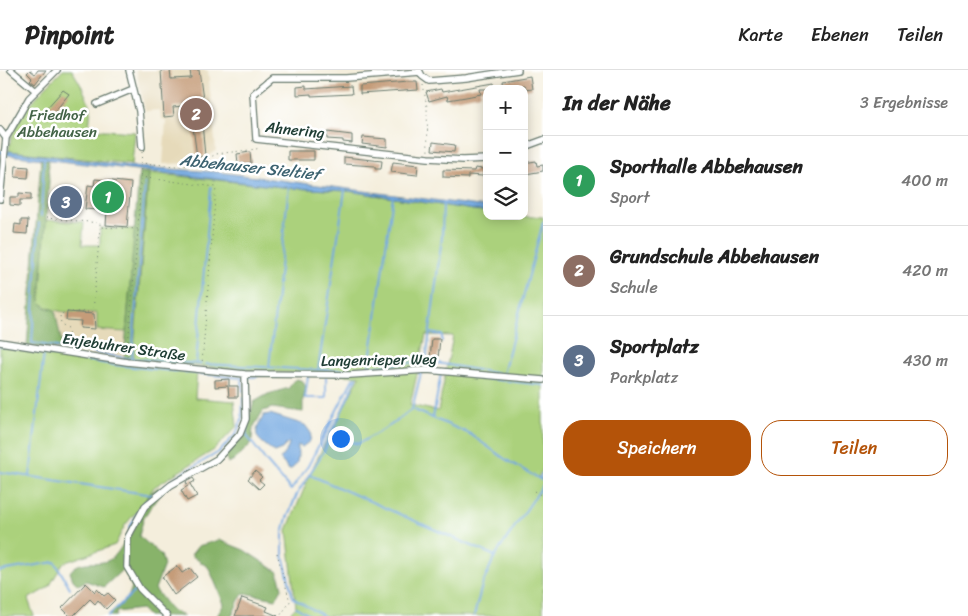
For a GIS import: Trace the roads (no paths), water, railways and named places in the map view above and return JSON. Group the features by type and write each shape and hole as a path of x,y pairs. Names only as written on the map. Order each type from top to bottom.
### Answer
{"street":[{"path":"11,70 36,91"},
{"path":"0,199 6,138 29,98 57,70"},
{"path":"128,70 139,111 142,147"},
{"name":"Ahnering","path":"483,160 428,158 256,139 253,94 272,78 346,78 420,71 425,79 429,81 466,78 518,70"},
{"path":"97,104 133,88"},
{"path":"0,130 6,138"},
{"path":"528,146 543,140"},
{"name":"Enjebuhrer Straße","path":"0,342 127,362 245,374"},
{"name":"Langenrieper Weg","path":"245,374 350,374 427,370 543,380"},
{"path":"167,616 140,589 127,567 128,537 145,506 171,485 217,460 240,434 246,419 245,374"}],"water":[{"path":"0,150 138,167 218,172 483,206 483,211 348,191 291,188 0,154"},
{"path":"270,414 305,425 311,433 310,441 302,447 298,445 297,462 289,470 280,459 288,448 289,442 282,449 274,452 259,440 257,436 258,428 264,415"}],"waterway":[{"path":"41,216 44,158"},
{"path":"132,358 145,183"},
{"name":"Abbehauser Sieltief","path":"269,367 289,186"},
{"path":"196,363 211,187"},
{"path":"318,370 345,190"},
{"path":"369,367 393,196"},
{"path":"205,364 346,370 426,361 442,237 443,204"},
{"path":"503,374 543,222"},
{"path":"39,223 32,343 63,348"},
{"path":"430,333 442,335 442,341"},
{"path":"0,346 114,365 242,378 243,391"},
{"path":"73,349 126,358 201,364"},
{"path":"30,476 44,352"},
{"path":"426,361 500,374"},
{"path":"331,432 358,444 391,425 412,409 421,373 419,373"},
{"path":"433,418 441,373"},
{"path":"308,376 305,398 326,398 326,377"},
{"path":"248,397 248,377 257,377"},
{"path":"247,424 247,436 291,490 308,466 354,377"},
{"path":"324,616 293,598 283,555 283,533 297,494 324,451 357,377"},
{"path":"471,377 543,385"},
{"path":"144,503 176,477 219,452 236,434 242,419 243,398"},
{"path":"412,409 470,434 505,459 543,481"},
{"path":"0,472 153,495"},
{"path":"539,479 543,473"},
{"path":"310,475 495,556"},
{"path":"474,616 482,585 495,556 543,485"},
{"path":"129,529 140,509"},
{"path":"124,566 125,548"},
{"path":"0,571 55,562 70,588"},
{"path":"108,616 137,589"},
{"path":"296,607 311,616"}],"place":[{"name":"Grundschule Abbehausen","path":"196,114"},
{"name":"Sporthalle Abbehausen","path":"108,197"},
{"name":"Sportplatz","path":"66,202"}],"park label":[{"name":"Friedhof Abbehausen","path":"57,124"}]}
